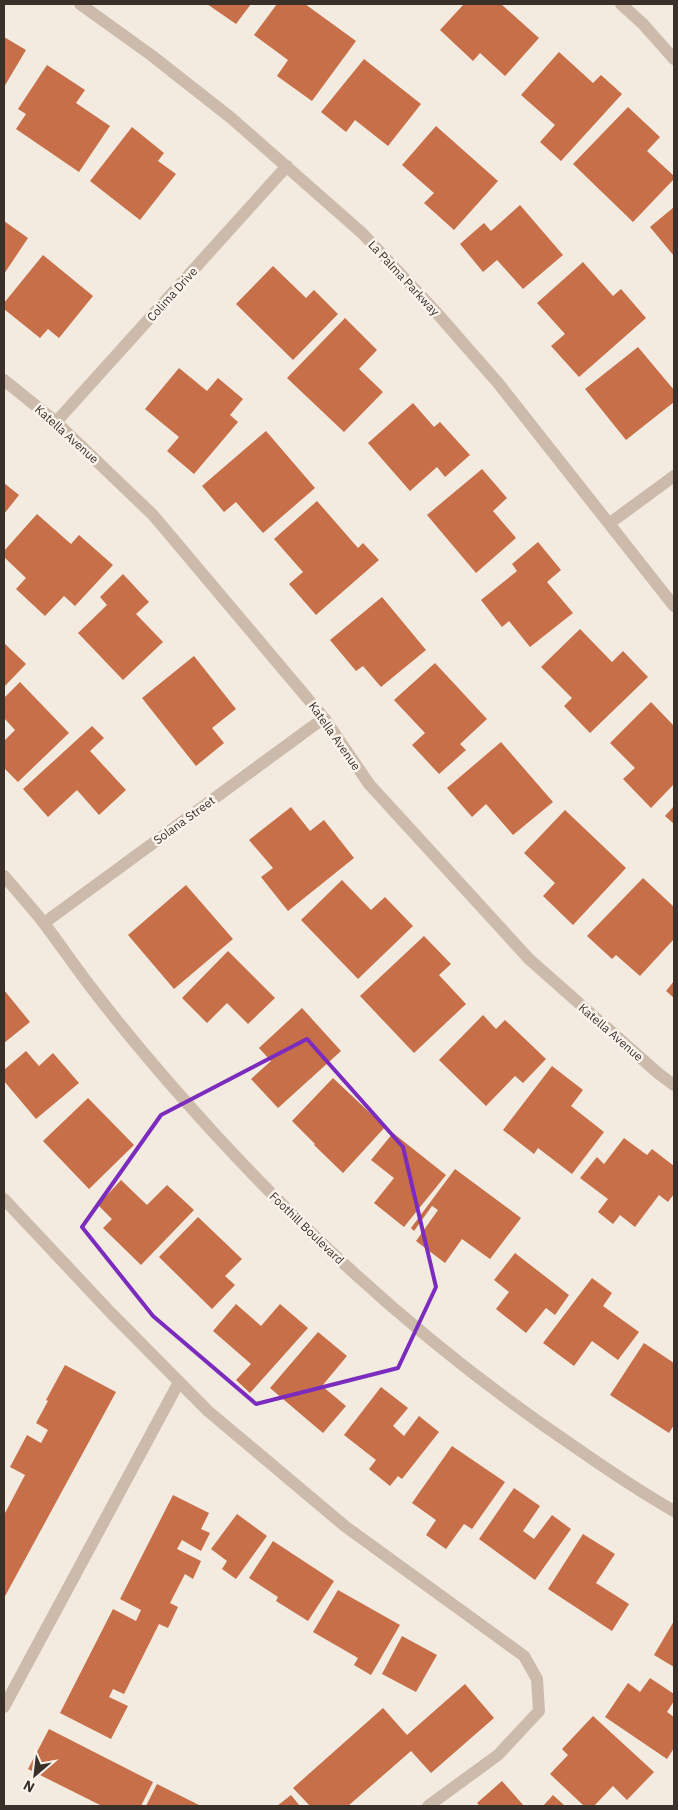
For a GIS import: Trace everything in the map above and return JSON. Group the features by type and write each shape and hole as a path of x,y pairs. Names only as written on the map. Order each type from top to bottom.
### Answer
{"street":[{"name":"La Palma Parkway","path":"80,4 151,55 230,117 362,233 436,312 498,383 674,606"},
{"path":"621,4 643,24 674,59"},
{"name":"Colima Drive","path":"56,422 287,166"},
{"name":"Katella Avenue","path":"4,380 56,422 154,515 324,718 369,784 528,959 658,1074 674,1085"},
{"path":"610,523 674,476"},
{"name":"Solana Street","path":"44,923 324,718"},
{"name":"Foothill Boulevard","path":"4,876 44,923 90,987 212,1132 322,1244 388,1305 495,1391 608,1470 674,1511"},
{"path":"4,1199 111,1314 208,1411 346,1527 524,1656 537,1679 539,1711 498,1755 428,1806"},
{"path":"4,1707 179,1382"}],"highlighted area":[{"path":"307,1039 403,1147 436,1287 398,1368 256,1404 153,1316 82,1227 161,1115"}],"building":[{"path":"207,4 251,4 236,24"},
{"path":"277,4 305,4 356,41 312,101 277,76 288,60 254,35"},
{"path":"464,4 501,4 539,38 505,76 480,53 473,61 440,30"},
{"path":"4,37 26,50 4,87"},
{"path":"559,52 593,83 601,75 622,94 561,161 540,142 555,125 521,95"},
{"path":"364,59 421,104 388,146 355,120 346,132 321,112"},
{"path":"47,65 85,90 76,103 110,126 79,172 16,129 26,114 18,109"},
{"path":"628,107 660,137 647,151 674,176 674,179 633,222 573,164"},
{"path":"436,126 498,181 454,230 424,203 434,193 402,165"},
{"path":"132,127 164,153 158,161 176,174 140,220 90,181"},
{"path":"520,205 563,255 523,289 497,260 483,272 460,244 484,223 491,231"},
{"path":"674,207 674,256 650,227"},
{"path":"4,221 28,238 4,274"},
{"path":"43,255 93,296 59,338 48,329 40,338 4,309 4,303"},
{"path":"583,262 613,296 621,289 646,318 579,377 551,346 565,334 537,303"},
{"path":"273,266 306,298 314,290 338,314 293,360 236,304"},
{"path":"345,318 377,350 359,369 383,392 344,432 287,378"},
{"path":"638,347 674,390 674,402 626,440 585,389"},
{"path":"179,368 207,391 218,378 243,399 230,415 238,422 194,474 167,451 179,437 145,409"},
{"path":"413,403 434,427 440,422 470,455 445,477 437,467 410,491 368,443"},
{"path":"266,431 315,488 263,533 236,502 224,512 202,486"},
{"path":"482,469 507,498 493,511 516,538 476,573 427,515"},
{"path":"4,483 19,495 4,514"},
{"path":"317,501 358,548 363,543 379,560 316,615 289,584 303,572 274,539"},
{"path":"37,514 71,544 79,535 113,565 75,606 64,596 45,616 16,589 26,578 4,557 4,551"},
{"path":"538,542 561,570 547,582 573,613 530,647 509,621 502,627 481,600 517,571 512,564"},
{"path":"123,574 149,602 136,614 163,642 123,680 78,633 107,605 100,597"},
{"path":"382,597 426,650 381,687 363,666 356,671 330,640"},
{"path":"580,629 612,662 623,651 648,677 590,733 564,706 572,698 541,667"},
{"path":"4,643 26,664 4,687"},
{"path":"194,656 236,709 212,728 224,743 196,766 142,698"},
{"path":"435,663 487,719 460,744 466,750 439,774 412,745 425,733 394,700"},
{"path":"20,682 69,733 18,782 4,768 4,741 15,730 4,718 4,698"},
{"path":"651,702 674,726 674,784 651,808 623,779 635,768 610,743"},
{"path":"92,726 104,738 90,751 126,790 99,815 77,790 48,817 23,789"},
{"path":"501,742 553,802 513,835 486,804 472,817 447,788"},
{"path":"674,806 674,824 665,816"},
{"path":"291,807 310,831 324,820 354,858 288,911 261,877 273,868 249,840"},
{"path":"565,810 626,868 573,925 543,896 555,883 524,853"},
{"path":"643,878 674,907 674,939 640,976 616,955 612,959 587,936"},
{"path":"342,880 371,910 385,897 413,926 358,979 301,920"},
{"path":"186,885 233,939 174,989 128,935"},
{"path":"424,936 451,964 439,975 466,1004 414,1053 360,996"},
{"path":"228,951 275,998 248,1024 227,1003 207,1023 182,998"},
{"path":"674,981 674,998 666,991"},
{"path":"4,990 30,1022 4,1043"},
{"path":"302,1008 341,1051 278,1108 251,1079 271,1061 259,1048"},
{"path":"483,1015 496,1029 505,1020 546,1059 523,1083 515,1076 486,1106 439,1060"},
{"path":"26,1051 39,1066 53,1053 79,1083 36,1119 4,1081 4,1070"},
{"path":"552,1066 583,1090 571,1106 604,1132 572,1174 538,1148 534,1154 503,1130"},
{"path":"333,1078 385,1127 343,1173 292,1121"},
{"path":"88,1098 134,1145 89,1189 43,1141"},
{"path":"393,1133 446,1175 404,1227 374,1203 394,1178 371,1160"},
{"path":"624,1138 647,1155 652,1149 674,1166 674,1194 668,1202 659,1195 635,1227 620,1215 613,1224 598,1212 608,1199 580,1178 597,1157 604,1164"},
{"path":"455,1169 521,1218 490,1259 462,1239 445,1263 416,1241 438,1210 432,1206 414,1231 411,1228"},
{"path":"121,1180 147,1205 167,1185 194,1210 141,1265 103,1228 112,1219 98,1205"},
{"path":"198,1217 242,1259 225,1276 235,1285 212,1309 159,1257"},
{"path":"515,1253 569,1295 555,1315 546,1308 526,1333 496,1309 509,1292 494,1280"},
{"path":"592,1278 612,1293 603,1306 639,1332 618,1360 592,1341 574,1366 543,1343"},
{"path":"236,1304 261,1326 280,1304 308,1328 250,1393 236,1380 251,1364 213,1331"},
{"path":"318,1332 347,1356 322,1386 346,1406 323,1433 270,1388"},
{"path":"644,1343 674,1363 674,1425 669,1433 610,1395"},
{"path":"65,1365 116,1392 4,1598 4,1515 25,1475 10,1467 27,1435 41,1443 48,1430 36,1423"},
{"path":"381,1387 408,1408 393,1426 404,1436 419,1416 439,1432 402,1479 398,1476 390,1486 369,1469 376,1460 344,1435"},
{"path":"452,1446 505,1482 472,1529 464,1524 446,1549 426,1535 436,1520 412,1503"},
{"path":"514,1488 540,1506 523,1531 534,1539 552,1515 571,1529 535,1580 479,1539"},
{"path":"173,1495 209,1513 201,1529 210,1533 201,1551 182,1540 177,1549 201,1561 193,1579 185,1574 170,1603 178,1607 168,1628 159,1624 124,1694 113,1689 109,1697 128,1706 111,1739 60,1713 113,1609 136,1621 141,1610 120,1599"},
{"path":"237,1514 267,1536 236,1579 222,1569 227,1561 211,1549"},
{"path":"583,1534 615,1554 596,1583 629,1604 612,1631 548,1589"},
{"path":"273,1541 334,1581 308,1621 276,1601 278,1597 249,1578"},
{"path":"338,1590 400,1625 371,1675 354,1665 358,1658 313,1632"},
{"path":"674,1621 674,1667 654,1655"},
{"path":"402,1636 437,1655 416,1692 382,1674"},
{"path":"650,1678 674,1694 674,1701 667,1712 674,1717 674,1748 667,1759 605,1717 628,1683 640,1692"},
{"path":"465,1684 494,1718 431,1773 411,1751 348,1806 310,1806 293,1788 383,1708 407,1735"},
{"path":"593,1716 654,1772 627,1800 613,1786 594,1806 584,1806 550,1774 568,1755 562,1749"},
{"path":"49,1729 153,1782 141,1806 102,1806 28,1769"},
{"path":"502,1781 524,1806 480,1806 477,1803"},
{"path":"157,1784 201,1806 146,1806"},
{"path":"291,1795 300,1806 277,1806"},
{"path":"553,1795 565,1806 543,1806"}]}
